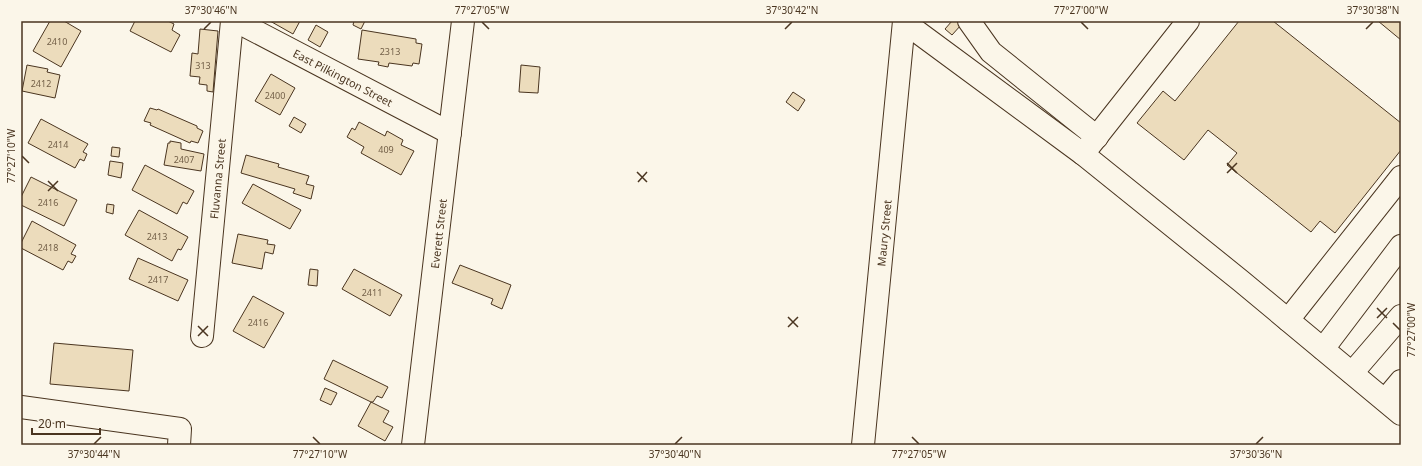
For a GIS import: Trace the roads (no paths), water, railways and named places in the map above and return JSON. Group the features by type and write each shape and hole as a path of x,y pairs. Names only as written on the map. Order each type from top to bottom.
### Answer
{"street":[{"name":"Fluvanna Street","path":"202,336 232,21"},
{"name":"East Pilkington Street","path":"236,21 450,133"},
{"name":"Everett Street","path":"413,445 463,21"},
{"path":"904,21 1083,154 1393,407 1401,381"},
{"name":"Maury Street","path":"863,445 904,21"},
{"path":"969,21 991,52 1097,137"},
{"path":"1083,154 1188,21"},
{"path":"1288,320 1401,178"},
{"path":"1322,349 1401,246"},
{"path":"1352,373 1401,316"},
{"path":"21,407 180,430 178,445"}]}
